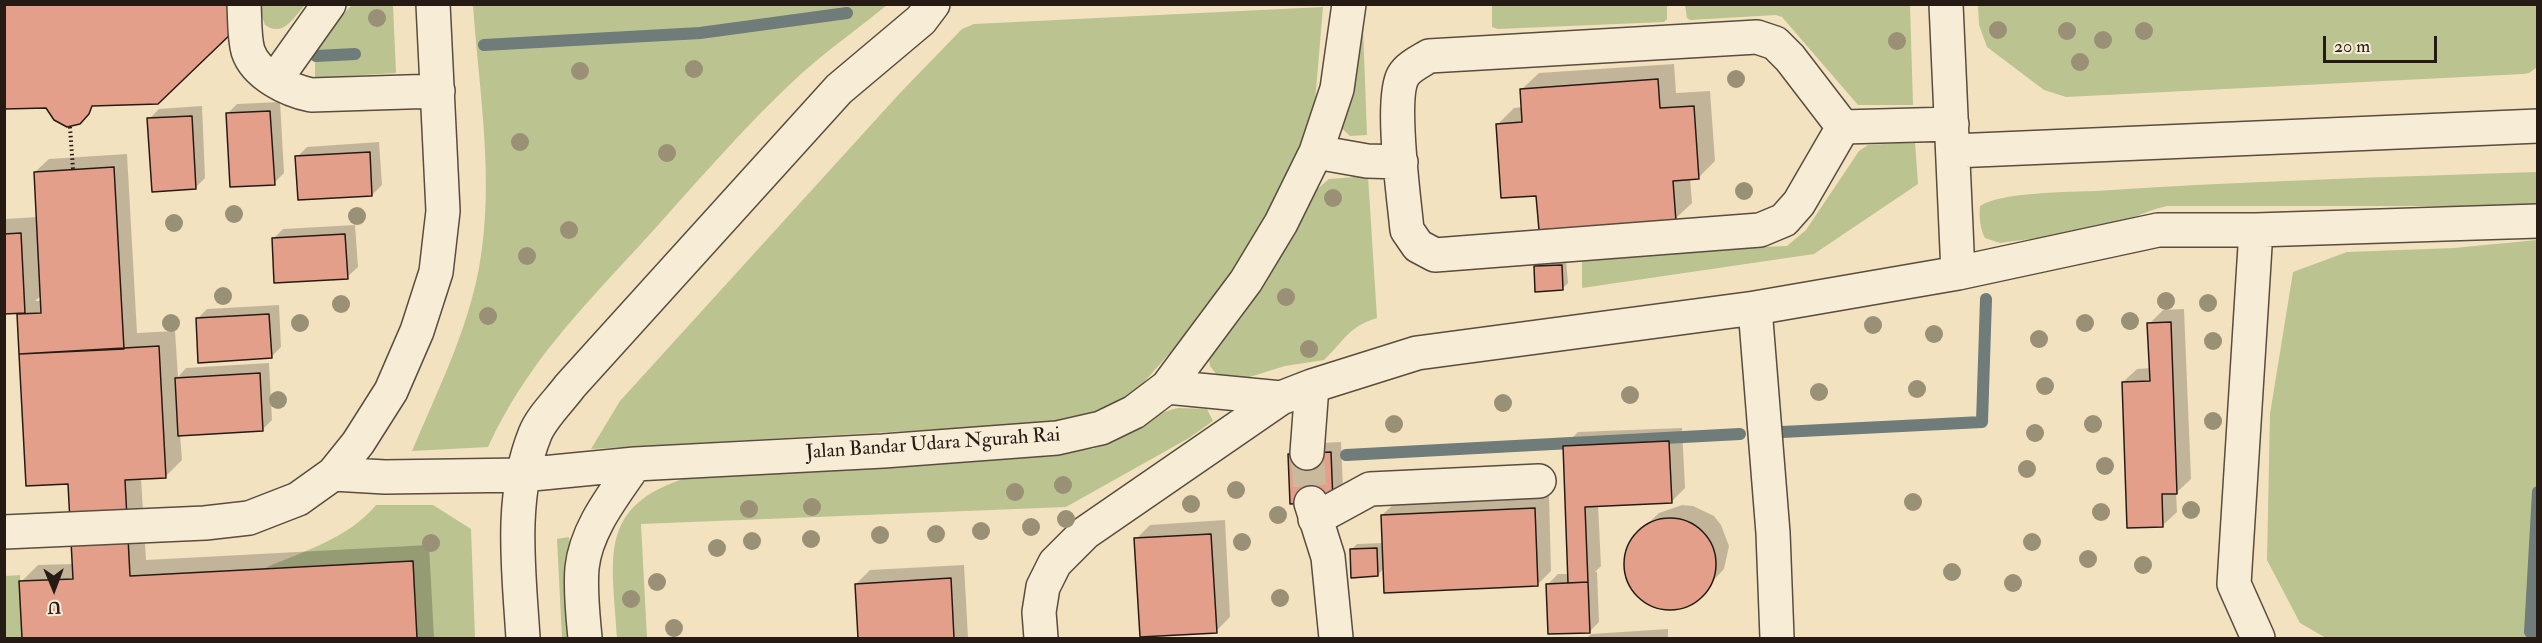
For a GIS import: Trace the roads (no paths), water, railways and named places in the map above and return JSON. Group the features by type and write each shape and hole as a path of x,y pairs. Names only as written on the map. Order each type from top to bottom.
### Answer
{"street":[{"path":"244,4 249,52 260,69 292,91 310,95 438,91"},
{"path":"275,80 329,4"},
{"path":"4,532 205,523 249,518 298,499 333,474 358,443 391,391 417,331 436,272 443,211 432,4"},
{"path":"523,639 518,559 522,475 535,432 570,386 839,89 921,20 933,4"},
{"path":"1946,4 1958,273"},
{"name":"Jalan Bandar Udara Ngurah Rai","path":"333,474 396,477 522,475 635,464 883,451 1057,438 1101,428 1134,412 1167,387 1246,281 1281,223 1316,152 1337,89 1349,9"},
{"path":"1843,127 1799,203 1784,220 1760,230 1435,255 1418,246 1407,230 1396,99 1403,75 1429,56 1757,38 1775,43 1790,58 1843,127 1952,138 2538,126"},
{"path":"1316,152 1367,161 1401,162"},
{"path":"1041,639 1039,612 1043,587 1055,563 1085,533 1281,398 1417,353 1755,308 1958,273 2158,230 2256,230 2538,221"},
{"path":"2256,230 2234,584 2258,639"},
{"path":"1755,308 1773,533 1777,639"},
{"path":"1307,453 1312,386"},
{"path":"1167,387 1281,398"},
{"path":"585,639 582,567 589,539 635,464"},
{"path":"1336,639 1328,557 1313,511 1370,489 1539,481"}],"waterway":[{"path":"484,45 700,33 847,13"},
{"path":"316,56 355,54"},
{"path":"1782,432 1982,422 1986,299"},
{"path":"1346,455 1740,434"},
{"path":"2538,492 2530,632 2538,632"}],"tunnel":[{"path":"1307,453 1311,503"}]}
